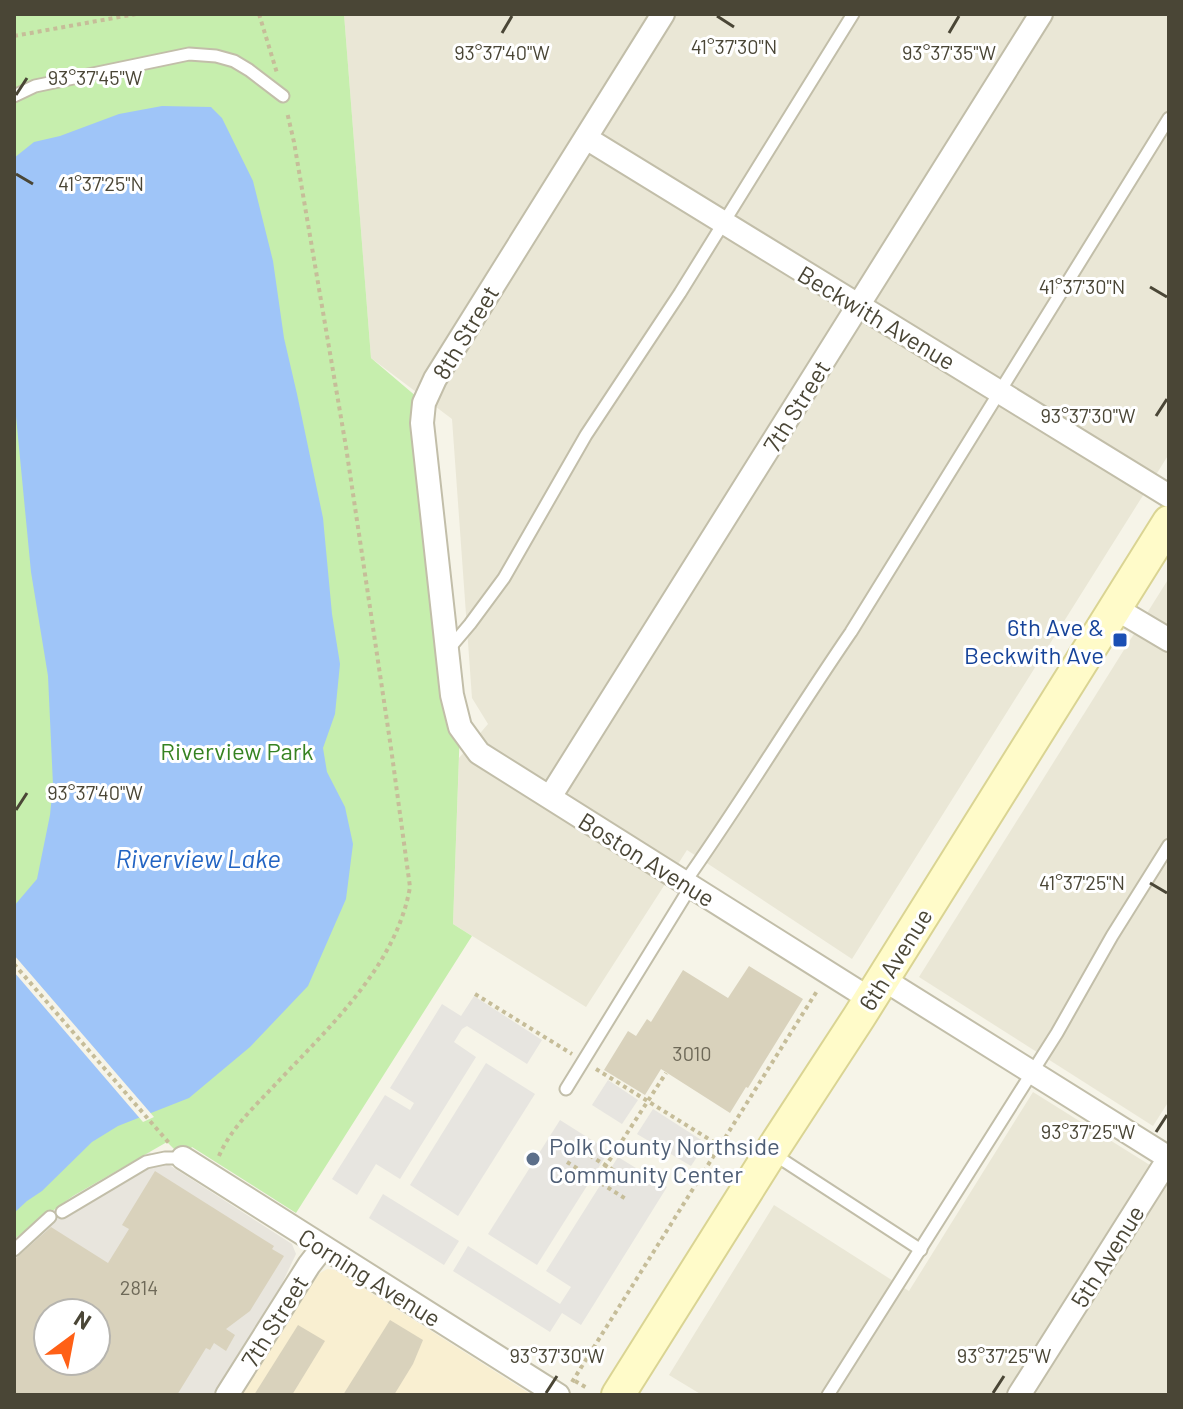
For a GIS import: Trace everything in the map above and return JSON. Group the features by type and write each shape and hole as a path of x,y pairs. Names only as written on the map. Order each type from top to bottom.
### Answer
{"main road":[{"name":"6th Avenue","path":"618,1395 1169,522"}],"street":[{"name":"8th Street","path":"452,695 422,423 424,403 435,379 663,14"},
{"name":"7th Street","path":"550,797 1041,14"},
{"name":"Beckwith Avenue","path":"586,138 1169,496"},
{"path":"1115,608 1169,640"},
{"name":"Boston Avenue","path":"452,695 460,727 479,753 688,884 1032,1072 1169,1158"},
{"name":"Corning Avenue","path":"183,1158 558,1395"},
{"name":"5th Avenue","path":"1019,1395 1169,1158"},
{"name":"7th Street","path":"227,1395 323,1247"}],"lane":[{"path":"447,651 504,578 586,435 642,353 853,14"},
{"path":"14,96 35,86 189,54 234,61 283,96"},
{"path":"566,1089 688,884 851,632 1169,118"},
{"path":"828,1395 1057,1033 1169,845"},
{"path":"771,1152 921,1250"},
{"path":"62,1212 146,1162 183,1158"},
{"path":"14,1250 50,1217"}],"path":[{"path":"14,36 136,14"},
{"path":"218,1156 244,1117 359,994 387,949 410,887 348,462 294,142 259,14"},
{"path":"14,964 168,1141"},
{"path":"587,1388 574,1380 817,991"},
{"path":"596,1181 666,1073"},
{"path":"576,1147 636,1184"},
{"path":"567,1162 626,1199"}],"shaded area":[{"path":"344,14 1169,14 1169,454 852,959 687,850 586,1007 453,924 459,758 488,724 472,698 452,419 371,358"},
{"path":"1169,578 1169,1101 1153,1126 919,977"},
{"path":"474,996 542,1040 527,1064 467,1026 454,1042 476,1057 400,1179 376,1164 357,1195 332,1179 385,1095 410,1110 414,1103 390,1088 442,1004 461,1016"},
{"path":"486,1063 535,1094 458,1216 410,1185"},
{"path":"608,1080 638,1100 622,1124 592,1105"},
{"path":"1033,1092 1169,1177 1169,1395 702,1395 669,1375 774,1205 909,1291"},
{"path":"653,1109 706,1143 691,1166 637,1134"},
{"path":"560,1120 609,1151 537,1265 488,1234"},
{"path":"149,1152 292,1244 296,1254 277,1294 213,1395 14,1395 14,1239 73,1196"},
{"path":"618,1157 667,1187 581,1325 562,1313 550,1332 453,1271 468,1246 560,1304 571,1287 546,1271"},
{"path":"383,1194 459,1241 444,1265 369,1218"},
{"path":"327,1269 335,1270 532,1395 240,1395 316,1278"}],"green space":[{"name":"Riverview Lake","path":"14,14 344,14 371,358 424,403 460,727 453,924 472,936 296,1213 192,1147 183,1158 167,1142 73,1196 14,1239"}],"water":[{"name":"Riverview Lake","path":"162,106 211,107 222,118 253,181 273,261 284,338 323,518 340,664 335,714 323,748 327,772 345,807 353,844 346,899 308,986 250,1047 189,1098 118,1126 92,1142 42,1191 14,1213 14,906 37,879 53,785 48,676 31,572 15,406 14,158 34,142 60,136 119,114"}],"pier":[{"path":"14,955 154,1117 143,1122 14,972"}],"building":[{"path":"749,966 803,999 730,1113 661,1069 645,1095 604,1070 628,1031 636,1036 647,1019 651,1022 683,970 728,998"},
{"path":"155,1171 274,1246 272,1249 284,1256 250,1311 226,1329 235,1335 226,1351 214,1343 210,1350 206,1348 177,1395 14,1395 16,1258 51,1227 108,1263 129,1229 122,1225"},
{"path":"390,1320 423,1340 394,1395 343,1395"},
{"path":"298,1325 325,1341 292,1395 254,1395"}],"place":[{"name":"6th Ave & Beckwith Ave","path":"1120,640"},
{"name":"Polk County Northside Community Center","path":"533,1159"}],"park label":[{"name":"Riverview Park","path":"237,750"}]}
